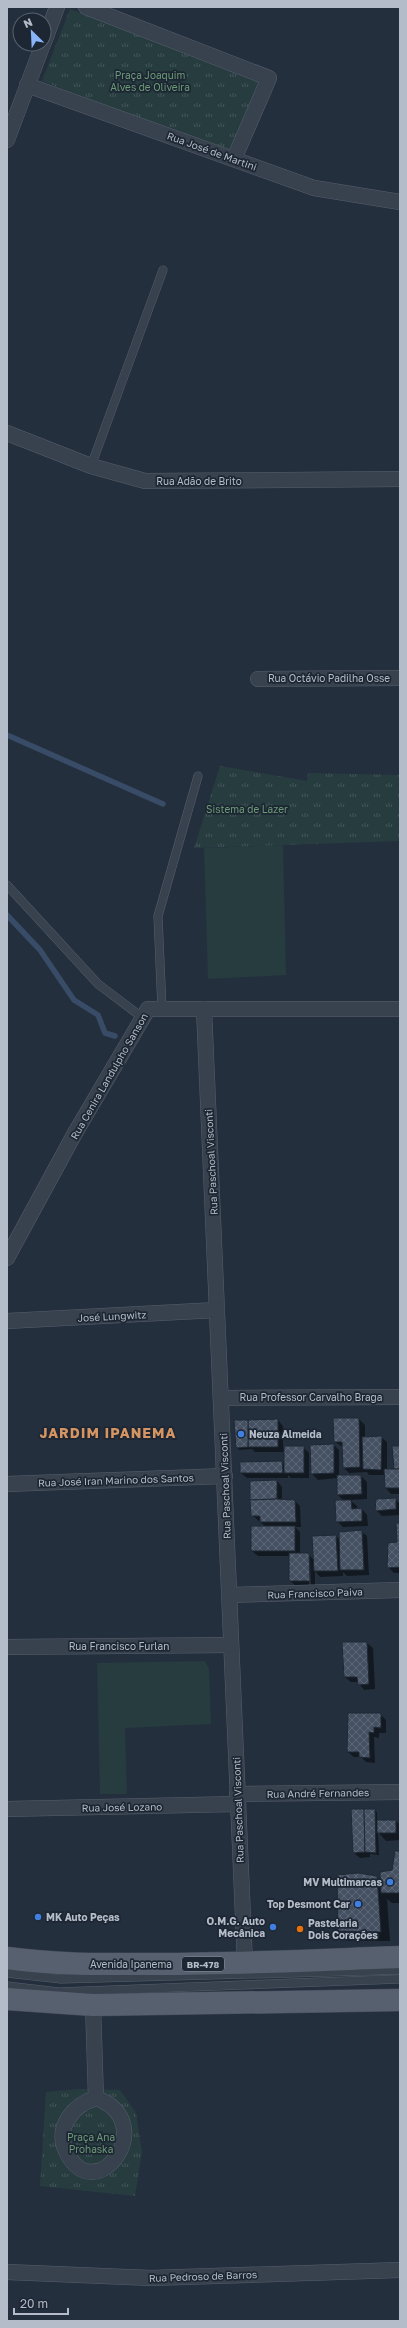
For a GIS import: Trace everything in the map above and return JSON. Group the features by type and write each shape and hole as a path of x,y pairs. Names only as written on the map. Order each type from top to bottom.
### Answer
{"main road":[{"name":"Avenida Ipanema","path":"7,1958 35,1962 84,1965 245,1964 400,1957"},
{"path":"7,1999 93,2005 400,2000"}],"street":[{"path":"52,21 57,7"},
{"path":"86,7 269,78 234,159"},
{"path":"7,140 41,52"},
{"name":"Rua José de Martini","path":"28,85 314,188 400,202"},
{"name":"Rua Adão de Brito","path":"7,433 91,466 145,481 400,479"},
{"name":"Rua Octávio Padilha Osse","path":"258,679 400,678"},
{"name":"Rua Cenira Landulpho Sanson","path":"7,1258 74,1133 148,1009 400,1008"},
{"name":"Rua Paschoal Visconti","path":"204,1009 222,1398 237,1799 245,1964"},
{"name":"José Lungwitz","path":"7,1321 218,1310"},
{"name":"Rua Professor Carvalho Braga","path":"222,1398 400,1397"},
{"name":"Rua José Iran Marino dos Santos","path":"7,1484 224,1476"},
{"name":"Rua Francisco Paiva","path":"229,1595 400,1590"},
{"name":"Rua Francisco Furlan","path":"7,1647 231,1646"},
{"name":"Rua André Fernandes","path":"237,1799 400,1792"},
{"name":"Rua José Lozano","path":"7,1809 237,1799"},
{"path":"93,2005 96,2098"},
{"path":"96,2098 108,2104 119,2117 123,2128 123,2142 118,2157 111,2164 100,2170 91,2171 81,2169 69,2157 64,2146 63,2134 66,2122 72,2111 84,2102 96,2098"},
{"name":"Rua Pedroso de Barros","path":"7,2272 151,2278 400,2270"}],"lane":[{"path":"91,466 163,270"},
{"path":"162,1009 158,916 198,776"},
{"path":"7,885 98,984 143,1018"},
{"path":"7,1973 61,1979 400,1970"},
{"path":"7,1986 59,1992 400,1979"}],"green space":[{"name":"Praça Joaquim Alves de Oliveira","path":"70,9 259,81 231,153 42,81"},
{"name":"Sistema de Lazer","path":"220,766 307,781 308,773 400,775 400,841 194,848"},
{"path":"283,845 286,975 208,979 204,848"},
{"path":"205,1661 209,1669 211,1724 125,1728 127,1794 100,1794 97,1663"},
{"name":"Praça Ana Prohaska","path":"79,2089 120,2090 136,2113 142,2152 135,2196 40,2186 46,2092"}],"building":[{"path":"333,1418 359,1418 360,1467 343,1468 342,1442 334,1442"},
{"path":"278,1419 278,1447 248,1447 248,1420"},
{"name":"Neuza Almeida","path":"234,1420 248,1420 248,1447 236,1448"},
{"path":"382,1436 381,1470 363,1469 362,1437"},
{"path":"334,1444 334,1473 311,1474 310,1445"},
{"path":"284,1446 304,1446 304,1473 284,1473"},
{"path":"392,1446 400,1446 400,1469 394,1469"},
{"path":"282,1461 283,1473 240,1473 240,1462"},
{"path":"384,1469 400,1469 400,1488 385,1488"},
{"path":"337,1475 361,1475 362,1494 337,1495"},
{"path":"277,1480 277,1499 250,1500 250,1481"},
{"path":"396,1498 396,1509 375,1511 376,1499"},
{"path":"250,1500 295,1500 296,1522 260,1522 260,1516 251,1516"},
{"path":"335,1500 351,1500 352,1509 362,1508 362,1521 336,1522"},
{"path":"396,1523 400,1523 400,1567 387,1568 388,1543 397,1542"},
{"path":"251,1526 295,1526 295,1551 251,1551"},
{"path":"362,1530 364,1570 340,1570 339,1532"},
{"path":"336,1535 338,1571 314,1571 312,1536"},
{"path":"289,1553 309,1553 310,1581 289,1581"},
{"path":"342,1642 367,1642 369,1684 358,1685 357,1677 344,1677"},
{"path":"348,1713 381,1713 381,1728 374,1727 374,1733 369,1732 370,1758 359,1757 359,1752 347,1752"},
{"path":"399,1808 400,1809 400,1835 399,1835"},
{"path":"351,1809 364,1809 365,1852 353,1853"},
{"path":"364,1809 375,1809 376,1853 365,1852"},
{"path":"377,1820 396,1820 396,1833 377,1833"},
{"name":"MV Multimarcas","path":"395,1851 400,1851 400,1893 381,1893 380,1872 392,1870"},
{"name":"Top Desmont Car","path":"358,1873 377,1876 381,1932 338,1931 337,1875"}],"waterway":[{"path":"7,735 163,804"},
{"path":"7,915 40,950 74,1000 98,1015 105,1033 115,1036"}],"place":[{"name":"Neuza Almeida","path":"241,1434"},
{"name":"MV Multimarcas","path":"390,1882"},
{"name":"Top Desmont Car","path":"358,1904"},
{"name":"MK Auto Peças","path":"38,1917"},
{"name":"O.M.G. Auto Mecânica","path":"273,1927"},
{"name":"Pastelaria Dois Corações","path":"300,1929"}],"district":[{"name":"JARDIM IPANEMA","path":"108,1432"}]}
